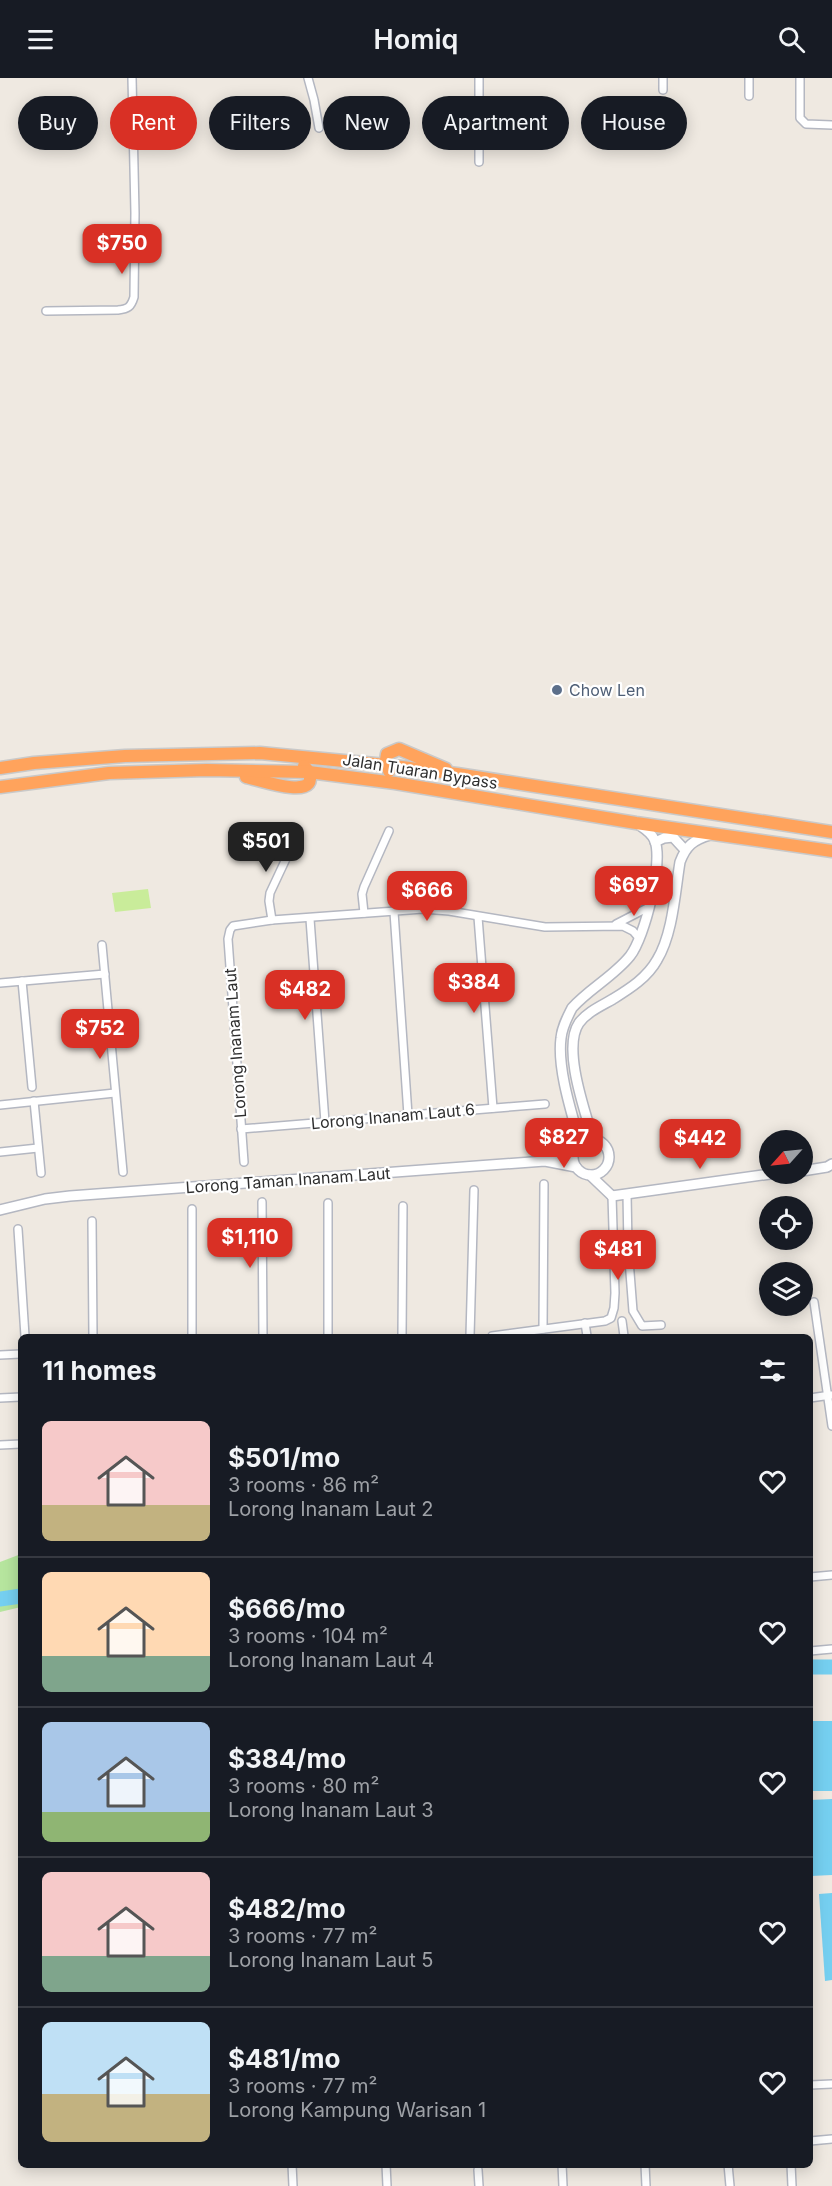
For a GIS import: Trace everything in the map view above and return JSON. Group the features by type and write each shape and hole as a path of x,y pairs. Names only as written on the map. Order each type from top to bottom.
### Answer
{"highway":[{"name":"Jalan Tuaran Bypass","path":"0,768 125,756 260,753 386,765 387,754 399,749 457,774 832,832"},
{"name":"Jalan Tuaran Bypass","path":"260,753 304,766 309,772 395,783 636,823 832,851"},
{"path":"386,765 395,783"},
{"path":"0,787 109,773 207,770 296,788 310,782 309,772"}],"main road":[{"path":"593,1139 603,1143 609,1152 609,1162 603,1171 590,1175 584,1174 576,1167 577,1148 560,1048 562,1029 572,1008 629,957 639,938 649,907 656,862 655,842 648,830 636,823"},
{"path":"593,1139 581,1097 572,1049 575,1030 586,1016 643,978 657,961 666,940 685,850 695,840 715,833"},
{"path":"655,842 673,837 685,850"},
{"path":"545,1161 593,1139"},
{"name":"Lorong Taman Inanam Laut","path":"0,1210 45,1199 70,1196 545,1161 576,1167"},
{"path":"813,1169 832,1164"},
{"path":"603,1171 612,1196"},
{"path":"590,1175 612,1196"},
{"path":"612,1196 759,1176"}],"street":[{"path":"46,311 118,310 132,305 135,204 132,78"},
{"path":"308,78 319,128"},
{"path":"479,78 479,162"},
{"path":"663,78 663,90"},
{"path":"749,78 749,96"},
{"path":"800,78 800,118 806,124 832,125"},
{"path":"298,831 270,893 272,920 434,909 561,928 614,926 628,928 639,938"},
{"path":"364,913 362,894 364,887 389,831"},
{"path":"614,926 649,907"},
{"path":"394,912 408,1115"},
{"path":"478,917 493,1108"},
{"path":"310,919 325,1122"},
{"name":"Lorong Inanam Laut","path":"244,1162 228,939 233,926 272,920"},
{"path":"102,945 123,1172"},
{"path":"0,983 105,974"},
{"path":"22,981 32,1087"},
{"path":"0,1105 115,1093"},
{"path":"34,1101 40,1173"},
{"name":"Lorong Inanam Laut 6","path":"241,1129 545,1104"},
{"path":"0,1152 38,1149"},
{"path":"543,1329 544,1184"},
{"path":"470,1334 474,1190"},
{"path":"627,1194 633,1311 642,1326 662,1325"},
{"path":"519,1334 604,1321 613,1315 615,1273 612,1196"},
{"path":"262,1202 263,1334"},
{"path":"328,1203 328,1334"},
{"path":"402,1334 403,1206"},
{"path":"192,1209 192,1334"},
{"path":"92,1221 93,1334"},
{"path":"18,1229 26,1334"},
{"path":"814,1302 830,1396 832,1426"},
{"path":"622,1321 624,1334"},
{"path":"585,1323 587,1334"},
{"path":"0,1355 18,1354"},
{"path":"813,1398 830,1396"},
{"path":"0,1398 18,1397"},
{"path":"0,1445 18,1444"},
{"path":"813,1577 832,1575"},
{"path":"813,1651 832,1649"},
{"path":"813,2085 832,2084"},
{"path":"813,2141 832,2139"},
{"path":"292,2168 293,2186"},
{"path":"386,2168 387,2186"},
{"path":"562,2168 563,2186"},
{"path":"645,2168 646,2186"},
{"path":"728,2168 730,2186"},
{"path":"791,2168 792,2186"},
{"path":"478,2170 479,2186"}],"green space":[{"path":"148,889 151,908 115,912 112,893"},
{"path":"18,1555 18,1608 0,1612 0,1562"}],"water":[{"path":"813,1721 832,1721 832,1791 813,1791"},
{"path":"832,1799 832,1875 813,1876 813,1800"},
{"path":"832,1893 832,1980 825,1981 819,1894"}],"waterway":[{"path":"0,1599 18,1596"},
{"path":"813,1667 832,1667"}],"place":[{"name":"Chow Len","path":"557,690"}]}
